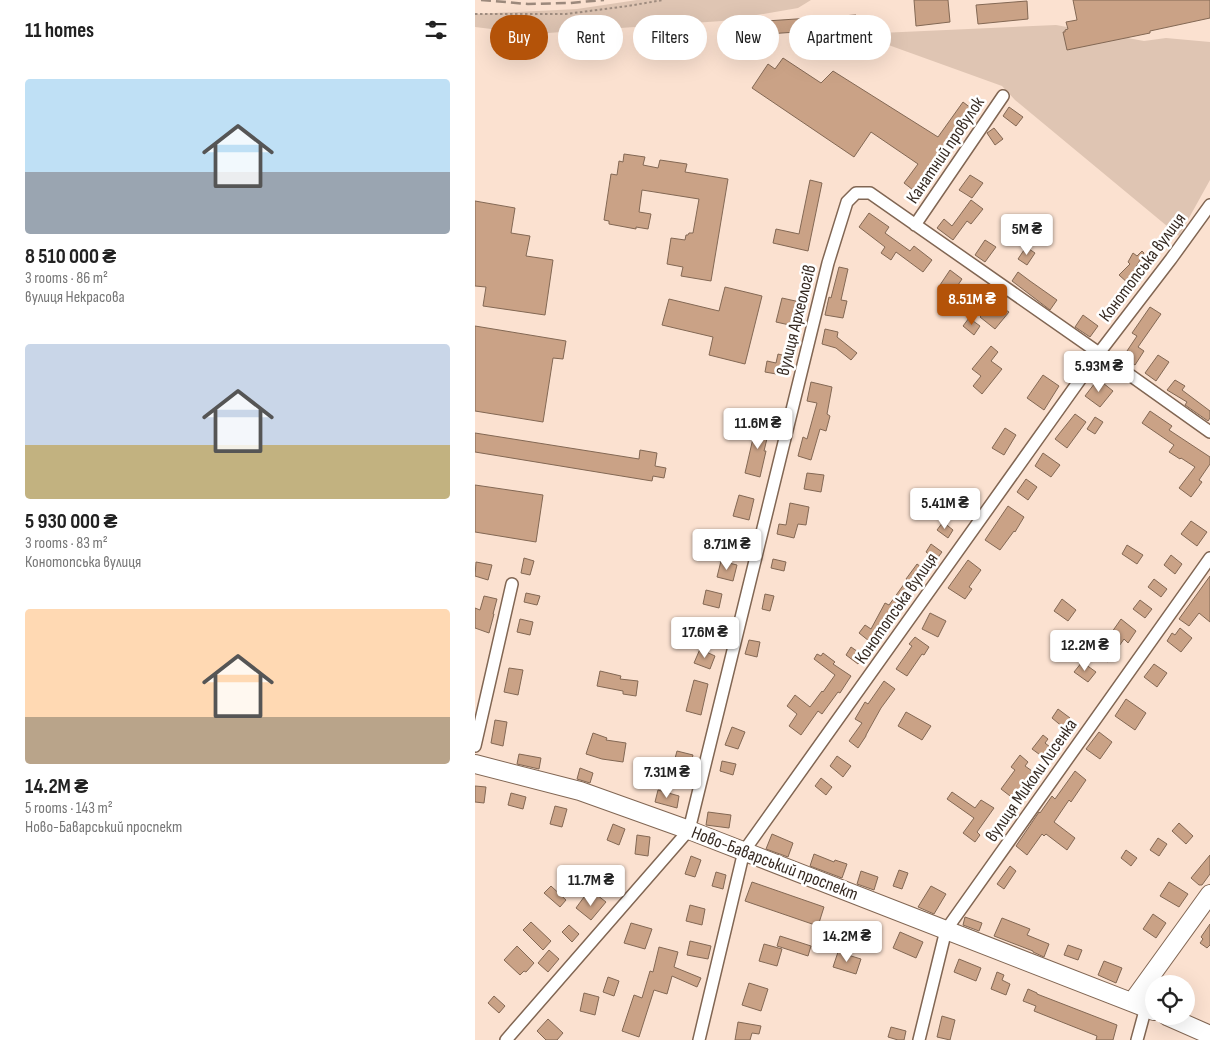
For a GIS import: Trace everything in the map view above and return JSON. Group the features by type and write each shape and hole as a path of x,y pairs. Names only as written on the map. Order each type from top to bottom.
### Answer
{"main road":[{"name":"Ново-Баварський проспект","path":"475,764 580,791 689,830 1144,1006"},
{"path":"1144,1006 1210,894"},
{"path":"1187,1025 1210,1035"}],"street":[{"name":"Канатний провулок","path":"915,225 1003,96"},
{"name":"вулиця Археологів","path":"506,1040 689,830 828,263 847,202 856,193 870,193 915,225"},
{"name":"Конотопська вулиця","path":"699,1040 745,851 1099,353 1210,205"},
{"path":"915,225 1210,432"},
{"name":"вулиця Миколи Лисенка","path":"919,1040 946,930 1210,558"},
{"path":"475,746 513,584"},
{"path":"1137,1040 1144,1006"}],"path":[{"path":"475,14 566,14 663,0"}],"shaded area":[{"path":"637,0 811,0 798,8 757,15 717,15 717,21 707,22 707,15 633,15 633,27 623,28 623,15 558,15 558,32 548,33 548,15 490,15 490,29 475,27 475,14 577,9"},
{"path":"1056,25 1144,41 1166,38 1210,42 1210,180 1179,236 1015,100 1002,86 891,46 891,32"}],"building":[{"path":"914,0 948,0 950,22 916,26"},
{"path":"1073,0 1210,0 1210,18 1150,31 1150,33 1067,50 1063,32 1068,29 1066,22 1077,20"},
{"path":"1027,1 1028,19 978,24 976,5"},
{"path":"789,19 789,33 779,33 779,20"},
{"path":"783,58 821,83 833,71 938,137 963,102 976,112 917,193 904,183 918,164 871,132 854,157 752,88 768,64 775,69"},
{"path":"1009,107 1023,117 1016,126 1003,116"},
{"path":"994,128 1003,139 995,145 987,133"},
{"path":"624,154 645,157 643,165 658,168 660,160 687,164 685,172 728,179 711,281 681,276 683,267 667,264 671,238 685,240 686,235 693,233 699,199 642,190 639,212 651,214 648,229 636,227 636,229 609,224 609,221 604,220 611,174 617,175 619,161 623,162"},
{"path":"970,175 983,183 972,198 959,190"},
{"path":"810,180 822,183 808,251 773,243 776,229 799,234"},
{"path":"971,200 983,209 971,224 967,221 953,240 937,228 944,219 952,226"},
{"path":"475,201 515,208 511,233 530,236 526,256 553,260 545,315 483,306 486,287 475,286"},
{"path":"869,213 889,227 885,233 910,251 914,246 932,260 923,272 896,252 891,260 881,253 885,247 859,227"},
{"path":"985,240 996,247 985,262 975,255"},
{"path":"1026,247 1035,253 1027,265 1018,259"},
{"path":"1142,251 1144,253 1132,274 1135,277 1129,284 1119,275 1130,264 1128,262 1133,253 1137,256"},
{"path":"839,267 848,269 841,300 847,301 843,318 825,315"},
{"path":"950,270 962,279 952,294 940,285"},
{"path":"1018,272 1057,300 1050,310 1012,281"},
{"path":"725,287 762,296 745,364 709,355 713,337 662,325 669,299 719,311"},
{"path":"782,298 800,302 794,326 776,322"},
{"path":"1001,307 1009,312 995,329 980,317 987,310 994,315"},
{"path":"1150,307 1161,314 1138,347 1144,351 1135,365 1123,357 1137,336 1132,333"},
{"path":"1083,315 1098,326 1090,337 1075,327"},
{"path":"969,318 980,326 974,335 963,326"},
{"path":"475,326 566,341 563,359 553,358 543,422 475,411"},
{"path":"825,329 838,332 837,337 857,353 851,360 836,348 822,344"},
{"path":"991,346 998,352 991,361 1002,369 982,394 973,386 981,376 972,369"},
{"path":"778,354 786,356 782,375 765,372 767,361 776,363"},
{"path":"1158,355 1169,362 1156,381 1145,373"},
{"path":"1043,375 1059,386 1044,410 1027,398"},
{"path":"1098,379 1113,391 1100,407 1085,396"},
{"path":"1175,380 1185,386 1182,390 1210,411 1208,421 1185,405 1187,402 1167,390"},
{"path":"811,382 832,387 827,414 830,416 826,431 820,429 811,460 798,456 803,437 807,439 817,403 807,401"},
{"path":"1150,411 1172,426 1169,430 1210,457 1210,464 1199,480 1202,482 1191,497 1179,488 1195,467 1169,452 1174,445 1142,423"},
{"path":"1075,414 1086,422 1067,448 1055,439"},
{"path":"1095,417 1103,422 1095,434 1087,429"},
{"path":"755,422 770,426 760,477 745,473"},
{"path":"1005,428 1016,435 1004,455 992,448"},
{"path":"475,433 639,459 640,450 657,453 655,466 666,468 664,478 653,476 652,481 475,452"},
{"path":"1043,453 1060,465 1051,477 1035,466"},
{"path":"807,473 824,475 821,492 804,489"},
{"path":"1026,479 1037,487 1028,500 1017,492"},
{"path":"475,485 543,495 536,542 475,532"},
{"path":"963,490 976,500 964,517 951,507"},
{"path":"739,495 754,499 749,520 733,516"},
{"path":"790,503 809,507 806,525 798,524 794,538 777,534 779,524 786,525"},
{"path":"1008,506 1024,517 1015,532 1000,550 985,540"},
{"path":"1191,521 1207,532 1197,546 1181,534"},
{"path":"943,522 953,530 948,538 937,530"},
{"path":"931,544 942,552 936,560 926,552"},
{"path":"1127,545 1143,555 1137,564 1122,554"},
{"path":"1171,555 1182,564 1175,574 1164,565"},
{"path":"524,558 534,561 530,575 521,573"},
{"path":"773,559 786,562 784,571 771,568"},
{"path":"968,560 981,570 969,587 972,589 965,599 948,588"},
{"path":"721,561 737,565 733,581 717,577"},
{"path":"476,562 492,565 488,580 475,576"},
{"path":"917,564 928,572 904,603 902,602 888,628 881,624 869,641 859,633 865,625 871,629 885,603 889,605"},
{"path":"1210,576 1210,622 1199,613 1189,626 1179,619"},
{"path":"1154,579 1167,589 1161,597 1148,587"},
{"path":"706,590 722,594 719,608 703,604"},
{"path":"526,593 540,596 537,605 524,602"},
{"path":"765,594 774,596 770,611 762,609"},
{"path":"484,596 497,599 489,633 475,628 475,608 480,610"},
{"path":"1062,599 1076,610 1068,621 1054,611"},
{"path":"1140,600 1152,609 1145,618 1133,609"},
{"path":"930,613 946,621 938,637 922,629"},
{"path":"520,619 533,622 530,635 517,632"},
{"path":"1121,619 1136,631 1128,643 1124,639 1108,662 1077,641 1083,632 1098,642 1101,639 1105,642"},
{"path":"700,620 718,624 714,639 697,635"},
{"path":"1180,628 1192,638 1181,652 1167,641 1172,633 1175,635"},
{"path":"915,637 929,647 907,676 896,669 912,646 909,644"},
{"path":"749,640 760,642 757,657 745,654"},
{"path":"851,647 864,656 858,664 846,655"},
{"path":"700,649 715,656 710,669 694,663"},
{"path":"823,653 835,662 833,664 851,676 840,693 838,692 822,714 818,711 801,735 789,726 797,714 787,706 795,695 810,707 835,675 814,659 817,654 821,656"},
{"path":"1082,662 1096,672 1088,682 1074,672"},
{"path":"1154,664 1167,673 1157,687 1144,677"},
{"path":"509,668 523,670 518,695 504,692"},
{"path":"600,671 621,676 620,679 638,681 636,696 623,694 623,691 597,686"},
{"path":"694,680 708,684 701,715 686,711"},
{"path":"884,681 895,689 881,708 858,748 849,741 862,723 855,719 865,702 868,704"},
{"path":"1126,699 1146,713 1135,730 1115,716"},
{"path":"1058,709 1070,718 1064,728 1052,718"},
{"path":"906,712 931,726 922,740 898,726"},
{"path":"495,720 507,722 503,746 491,743"},
{"path":"732,727 745,732 738,749 725,745"},
{"path":"1099,732 1112,742 1100,759 1086,749"},
{"path":"593,733 607,738 606,740 626,743 623,762 602,759 586,754"},
{"path":"1043,735 1048,739 1045,743 1050,747 1043,757 1032,749"},
{"path":"677,751 693,755 687,777 671,773"},
{"path":"519,754 541,758 539,769 517,764"},
{"path":"1020,755 1028,762 1025,766 1032,771 1014,799 1001,789 1015,770 1011,767"},
{"path":"837,756 851,766 843,777 830,766"},
{"path":"722,761 736,764 733,775 720,771"},
{"path":"580,768 593,773 590,783 577,779"},
{"path":"1075,771 1086,780 1054,822 1075,838 1067,850 1046,834 1044,836 1042,834 1027,855 1016,846 1039,812 1052,796 1055,799"},
{"path":"821,778 832,787 826,795 815,786"},
{"path":"475,786 486,787 484,803 475,802"},
{"path":"658,790 679,796 677,808 655,802"},
{"path":"952,792 975,808 981,800 994,808 977,832 980,835 975,842 963,833 974,818 947,799"},
{"path":"511,793 526,797 523,809 508,805"},
{"path":"555,806 567,809 562,827 550,824"},
{"path":"708,812 731,815 729,828 706,825"},
{"path":"1179,823 1193,836 1186,844 1172,831"},
{"path":"613,824 625,829 619,845 607,840"},
{"path":"772,834 793,843 788,857 766,849"},
{"path":"637,835 650,837 648,856 635,854"},
{"path":"1158,838 1167,844 1159,856 1150,850"},
{"path":"1126,850 1137,858 1131,866 1121,858"},
{"path":"814,854 834,862 835,860 847,864 842,878 810,866"},
{"path":"1210,855 1210,874 1202,885 1199,885 1191,878"},
{"path":"691,856 701,860 695,877 685,874"},
{"path":"1010,866 1016,871 1004,889 997,884"},
{"path":"899,870 908,873 902,889 893,886"},
{"path":"861,871 878,877 874,890 857,884"},
{"path":"716,872 726,875 723,889 712,886"},
{"path":"602,873 612,882 606,889 596,880"},
{"path":"752,882 824,907 818,926 745,901"},
{"path":"1169,882 1188,894 1179,907 1160,896"},
{"path":"551,886 566,900 560,907 544,893"},
{"path":"931,886 946,894 934,914 918,907"},
{"path":"597,895 606,902 591,920 576,908 584,897 590,902"},
{"path":"690,905 705,909 702,925 686,921"},
{"path":"1153,914 1166,923 1156,938 1143,929"},
{"path":"965,917 982,923 979,931 963,925"},
{"path":"1002,918 1030,929 1027,935 1049,944 1044,957 994,936"},
{"path":"531,922 551,941 543,950 523,930"},
{"path":"631,923 652,929 645,949 624,943"},
{"path":"1210,924 1210,945 1207,948 1200,943 1203,939 1201,937"},
{"path":"569,925 579,934 572,942 562,932"},
{"path":"900,932 923,942 916,958 893,948"},
{"path":"780,936 811,946 808,956 777,946"},
{"path":"690,941 711,946 708,959 687,955"},
{"path":"764,944 782,949 777,966 759,961"},
{"path":"1068,945 1082,950 1078,960 1064,955"},
{"path":"517,946 534,963 526,972 524,971 520,975 504,960"},
{"path":"659,947 678,952 674,967 701,978 697,987 672,976 667,994 654,990 639,1037 622,1031 634,995 642,998 650,971 653,972"},
{"path":"549,950 559,959 548,972 538,963"},
{"path":"838,952 861,959 856,974 833,967"},
{"path":"959,959 981,968 976,981 954,972"},
{"path":"1104,961 1122,968 1116,983 1098,975"},
{"path":"997,972 1004,975 1002,980 1010,984 1006,995 991,989"},
{"path":"608,977 619,981 614,996 603,992"},
{"path":"749,983 768,989 761,1011 742,1005"},
{"path":"1028,989 1117,1025 1113,1040 1096,1040 1097,1036 1034,1011 1036,1006 1023,1001"},
{"path":"584,993 599,997 595,1015 580,1011"},
{"path":"494,996 505,1006 499,1013 488,1003"},
{"path":"942,1016 955,1020 950,1040 937,1037"},
{"path":"548,1019 563,1033 557,1040 546,1040 537,1031"},
{"path":"738,1022 761,1026 759,1034 752,1033 750,1040 735,1040"},
{"path":"891,1027 906,1031 904,1040 888,1037"}],"railway":[{"path":"481,0 528,4 604,0"}]}
